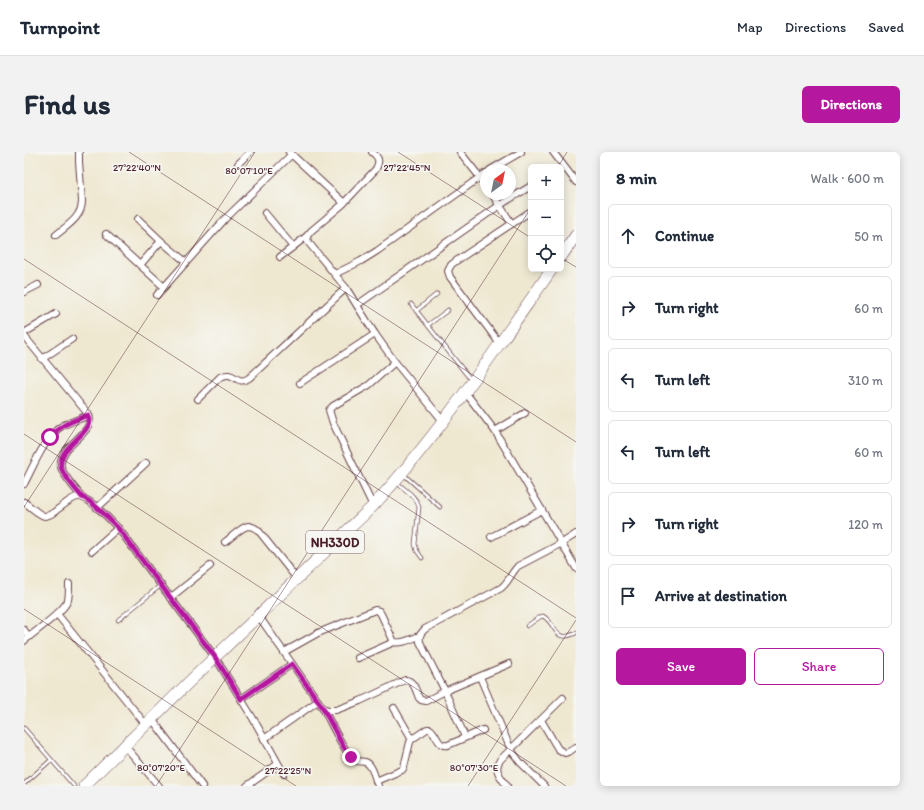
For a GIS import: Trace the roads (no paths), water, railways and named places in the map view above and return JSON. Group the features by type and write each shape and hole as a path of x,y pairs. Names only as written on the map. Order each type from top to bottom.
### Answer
{"highway":[{"path":"564,253 576,236"},
{"name":"NH330D","path":"89,784 125,746 215,657 372,506 398,477 443,421 500,344 550,272"}],"street":[{"path":"56,235 75,219 80,213 82,207 79,162 80,152"},
{"path":"238,164 250,152"},
{"path":"280,257 307,236 344,203 376,169 378,160 372,152"},
{"path":"335,274 377,251 480,177 461,152"},
{"path":"500,164 521,152"},
{"path":"553,152 560,164"},
{"path":"157,295 225,219 290,153 344,203"},
{"path":"564,169 576,182"},
{"path":"357,305 528,188"},
{"path":"496,200 512,224"},
{"path":"265,213 293,247"},
{"path":"500,344 450,277 448,271 451,265 456,261 528,213"},
{"path":"138,219 186,262"},
{"path":"106,234 164,287"},
{"path":"307,236 308,242 346,288 375,334 395,362 443,421"},
{"path":"140,265 161,241"},
{"path":"24,292 38,284"},
{"path":"198,400 220,377 225,374 230,375 240,381 244,381 248,378 346,288"},
{"path":"56,314 24,335 88,415 90,420 86,429 66,451 62,458 61,466 63,472 82,497 87,499 118,528 215,657 284,774"},
{"path":"300,383 375,334"},
{"path":"42,359 72,339"},
{"path":"372,506 333,423 329,410 333,406 369,385 395,362"},
{"path":"465,392 495,431 573,560 576,568"},
{"path":"495,431 525,412"},
{"path":"24,484 50,437 62,426 88,415"},
{"path":"97,508 146,463"},
{"path":"24,502 45,516 50,515 72,499 82,497"},
{"path":"491,537 542,510"},
{"path":"225,542 243,529 249,526 253,527 258,530 296,579"},
{"path":"92,551 118,528"},
{"path":"358,658 394,642 402,642 419,636 425,630 501,588 506,584 513,571 518,566 576,534"},
{"path":"170,598 210,566"},
{"path":"24,630 26,639 57,614 68,601 69,584"},
{"path":"284,652 318,633 375,610 379,611 381,614 394,642"},
{"path":"57,614 202,786"},
{"path":"258,616 323,708 343,746 355,761 368,764 372,769 377,784 402,770 410,742 422,733 430,729 433,731 441,744 448,745 483,730"},
{"path":"419,636 420,642 445,691 465,737"},
{"path":"241,699 292,664"},
{"path":"323,708 328,710 336,710 405,680 411,682 419,698 426,701 445,691 509,664"},
{"path":"480,677 511,750 520,762 544,786"},
{"path":"507,786 496,768 497,764 562,698"},
{"path":"264,739 318,701"},
{"path":"394,708 412,739"},
{"path":"541,720 558,749 565,753 576,747"},
{"path":"125,746 159,786"},
{"path":"247,786 278,764"}],"lane":[{"path":"416,311 437,294"},
{"path":"411,304 472,382"},
{"path":"428,325 448,310"},
{"path":"398,477 440,507"},
{"path":"398,477 418,502 419,507 415,544 417,551 422,558"},
{"path":"118,620 161,585"},
{"path":"527,626 544,616 547,618 557,634 564,637 569,637 576,633"},
{"path":"24,728 74,786"},
{"path":"24,784 51,760"}]}
